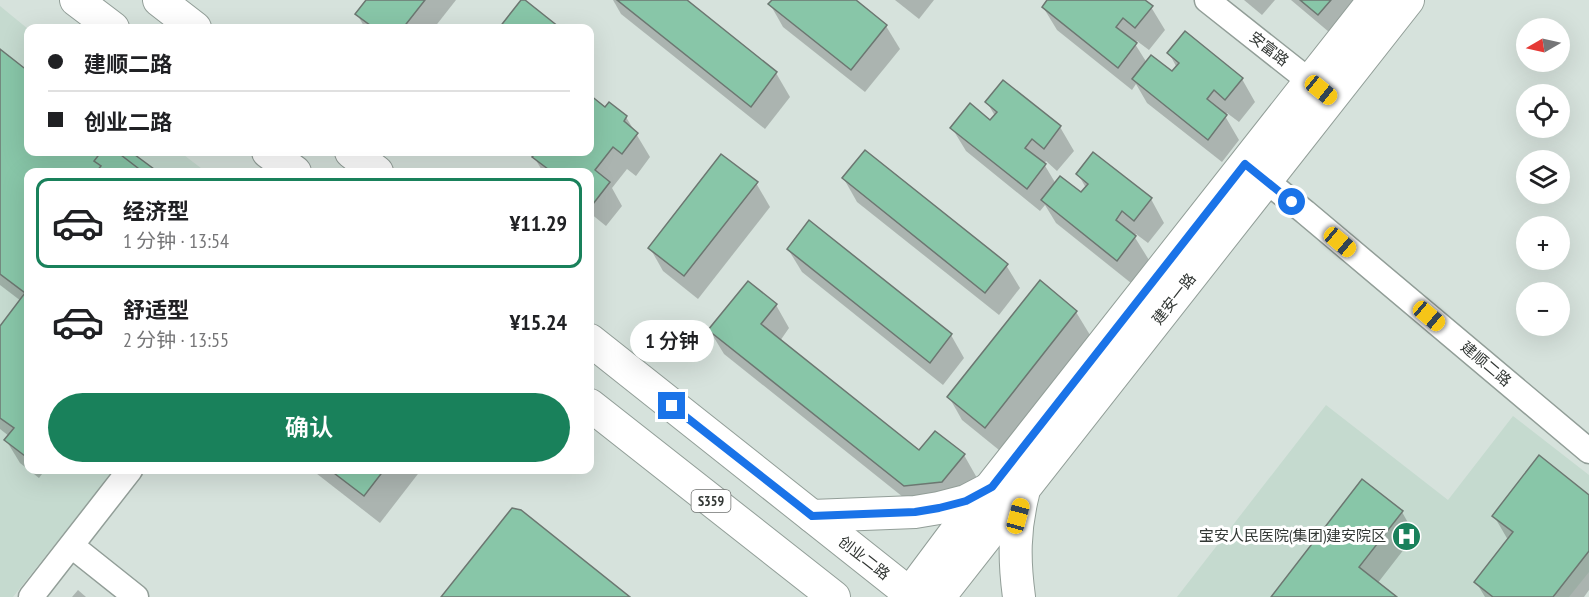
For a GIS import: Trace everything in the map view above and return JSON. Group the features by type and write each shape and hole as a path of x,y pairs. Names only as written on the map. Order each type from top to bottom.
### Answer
{"main road":[{"path":"76,0 108,24"},
{"path":"159,0 190,24"},
{"name":"建安一路","path":"1321,90 1374,0"},
{"name":"建安一路","path":"917,596 992,487 1255,173 1321,90 1408,0"},
{"path":"273,156 290,168"},
{"path":"356,156 372,168"},
{"name":"建安一路","path":"917,596 1025,488 1255,173"},
{"name":"创业二路","path":"594,343 917,596"},
{"name":"S359","path":"594,408 808,584 834,597"},
{"path":"812,516 915,512 966,501 992,487"},
{"path":"1019,597 1015,546 1018,516 1025,488"}],"street":[{"name":"安富路","path":"1208,0 1321,90"},
{"name":"建顺二路","path":"1255,173 1305,212 1589,451"},
{"path":"32,597 127,474"},
{"path":"72,546 136,597"}],"shaded area":[{"path":"0,6 24,26 24,156 185,156 201,168 24,168 24,474 111,474 13,597 0,597"},
{"name":"宝安人民医院(集团)建安院区","path":"1326,405 1448,500 1513,416 1589,475 1589,572 1569,597 1177,597"}],"building":[{"path":"366,0 425,0 406,24 369,24 355,14"},
{"path":"521,0 525,0 555,24 502,24"},
{"path":"617,0 687,0 777,72 751,107"},
{"path":"772,0 856,0 887,25 851,70 768,4"},
{"path":"1047,0 1145,0 1153,6 1135,28 1123,18 1116,27 1137,43 1118,68 1042,7"},
{"path":"1300,0 1331,0 1318,15"},
{"path":"1185,31 1243,78 1225,100 1214,90 1207,99 1227,115 1208,140 1132,79 1151,55 1172,71 1179,63 1167,53"},
{"path":"0,49 24,68 24,156 136,156 153,168 24,168 24,292 0,274"},
{"path":"1003,80 1061,126 1044,149 1032,139 1025,148 1046,164 1027,189 950,128 970,103 990,120 997,112 985,102"},
{"path":"594,98 605,107 609,102 627,116 624,121 638,133 622,154 613,147 595,170 610,182 594,203 594,168 547,168 532,157 594,156"},
{"path":"865,150 1008,264 985,293 842,178"},
{"path":"1093,152 1152,198 1134,221 1122,211 1116,220 1136,236 1117,261 1041,200 1060,176 1081,192 1088,184 1076,174"},
{"path":"721,154 758,182 684,276 648,248"},
{"path":"98,156 122,156 138,168 99,168 101,166 94,161"},
{"path":"809,220 952,334 930,363 787,249"},
{"path":"1040,280 1077,311 985,428 947,397"},
{"path":"748,281 777,304 761,324 919,450 935,431 965,454 942,482 904,486 708,330"},
{"path":"24,294 24,455 4,440 14,428 0,418 0,326"},
{"path":"1539,455 1589,495 1589,551 1553,597 1493,597 1474,582 1513,532 1492,516"},
{"path":"335,474 381,474 364,496"},
{"path":"1362,479 1403,511 1359,567 1397,597 1271,597"},
{"path":"512,508 521,510 630,597 441,597"}],"place":[{"name":"宝安人民医院(集团)建安院区","path":"1407,536"}],"route":[{"path":"672,406 812,516 915,512 966,501 992,487 1245,164 1292,202"}]}
